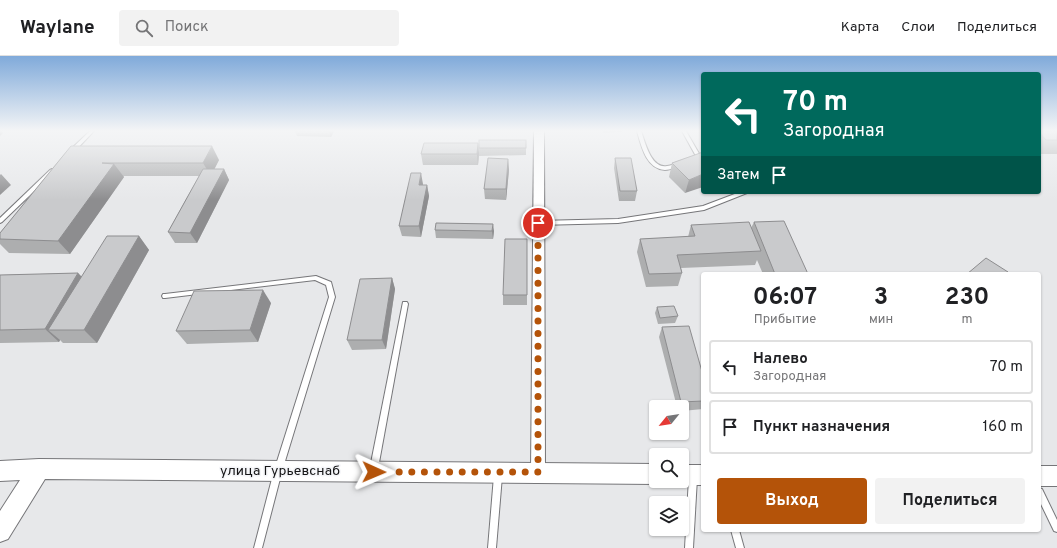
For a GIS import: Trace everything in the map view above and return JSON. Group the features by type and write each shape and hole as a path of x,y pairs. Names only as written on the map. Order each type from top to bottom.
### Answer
{"street":[{"path":"538,472 539,154"},
{"path":"0,531 39,469"},
{"name":"улица Гурьевснаб","path":"0,471 39,469 649,474"},
{"path":"1041,476 1057,476"}],"lane":[{"path":"65,157 68,154"},
{"path":"647,154 650,162 656,167 665,169 685,162"},
{"path":"692,159 701,156"},
{"path":"0,221 54,168"},
{"path":"538,223 618,221 704,208 740,194"},
{"path":"165,296 316,278 329,284 332,297 278,471 258,548"},
{"path":"374,472 405,304"},
{"path":"492,548 499,473"},
{"path":"689,548 693,475"},
{"path":"1041,496 1057,528"},
{"path":"736,532 740,548"}],"building":[{"path":"65,154 208,154 203,163 102,163 114,164 58,241 0,239 0,233"},
{"path":"701,154 701,175 689,180 672,163"},
{"path":"488,158 508,159 506,189 484,189"},
{"path":"615,158 631,158 637,191 620,191"},
{"path":"203,169 224,169 190,233 168,232"},
{"path":"411,173 421,173 419,185 427,185 419,226 399,226"},
{"path":"784,221 807,272 774,272 754,222"},
{"path":"749,222 761,251 677,255 682,273 649,274 640,239 695,236 691,225"},
{"path":"436,223 493,224 492,231 435,230"},
{"path":"107,236 139,236 84,330 48,330"},
{"path":"505,239 527,239 527,295 503,295"},
{"path":"986,258 1008,272 969,272"},
{"path":"78,273 45,329 0,330 0,275"},
{"path":"392,278 382,340 347,340 360,279"},
{"path":"263,290 250,330 176,331 194,291"},
{"path":"674,306 678,316 660,318 657,307"},
{"path":"689,326 701,368 701,401 680,400 662,327"}],"route":[{"path":"374,472 538,472 538,223"}]}
